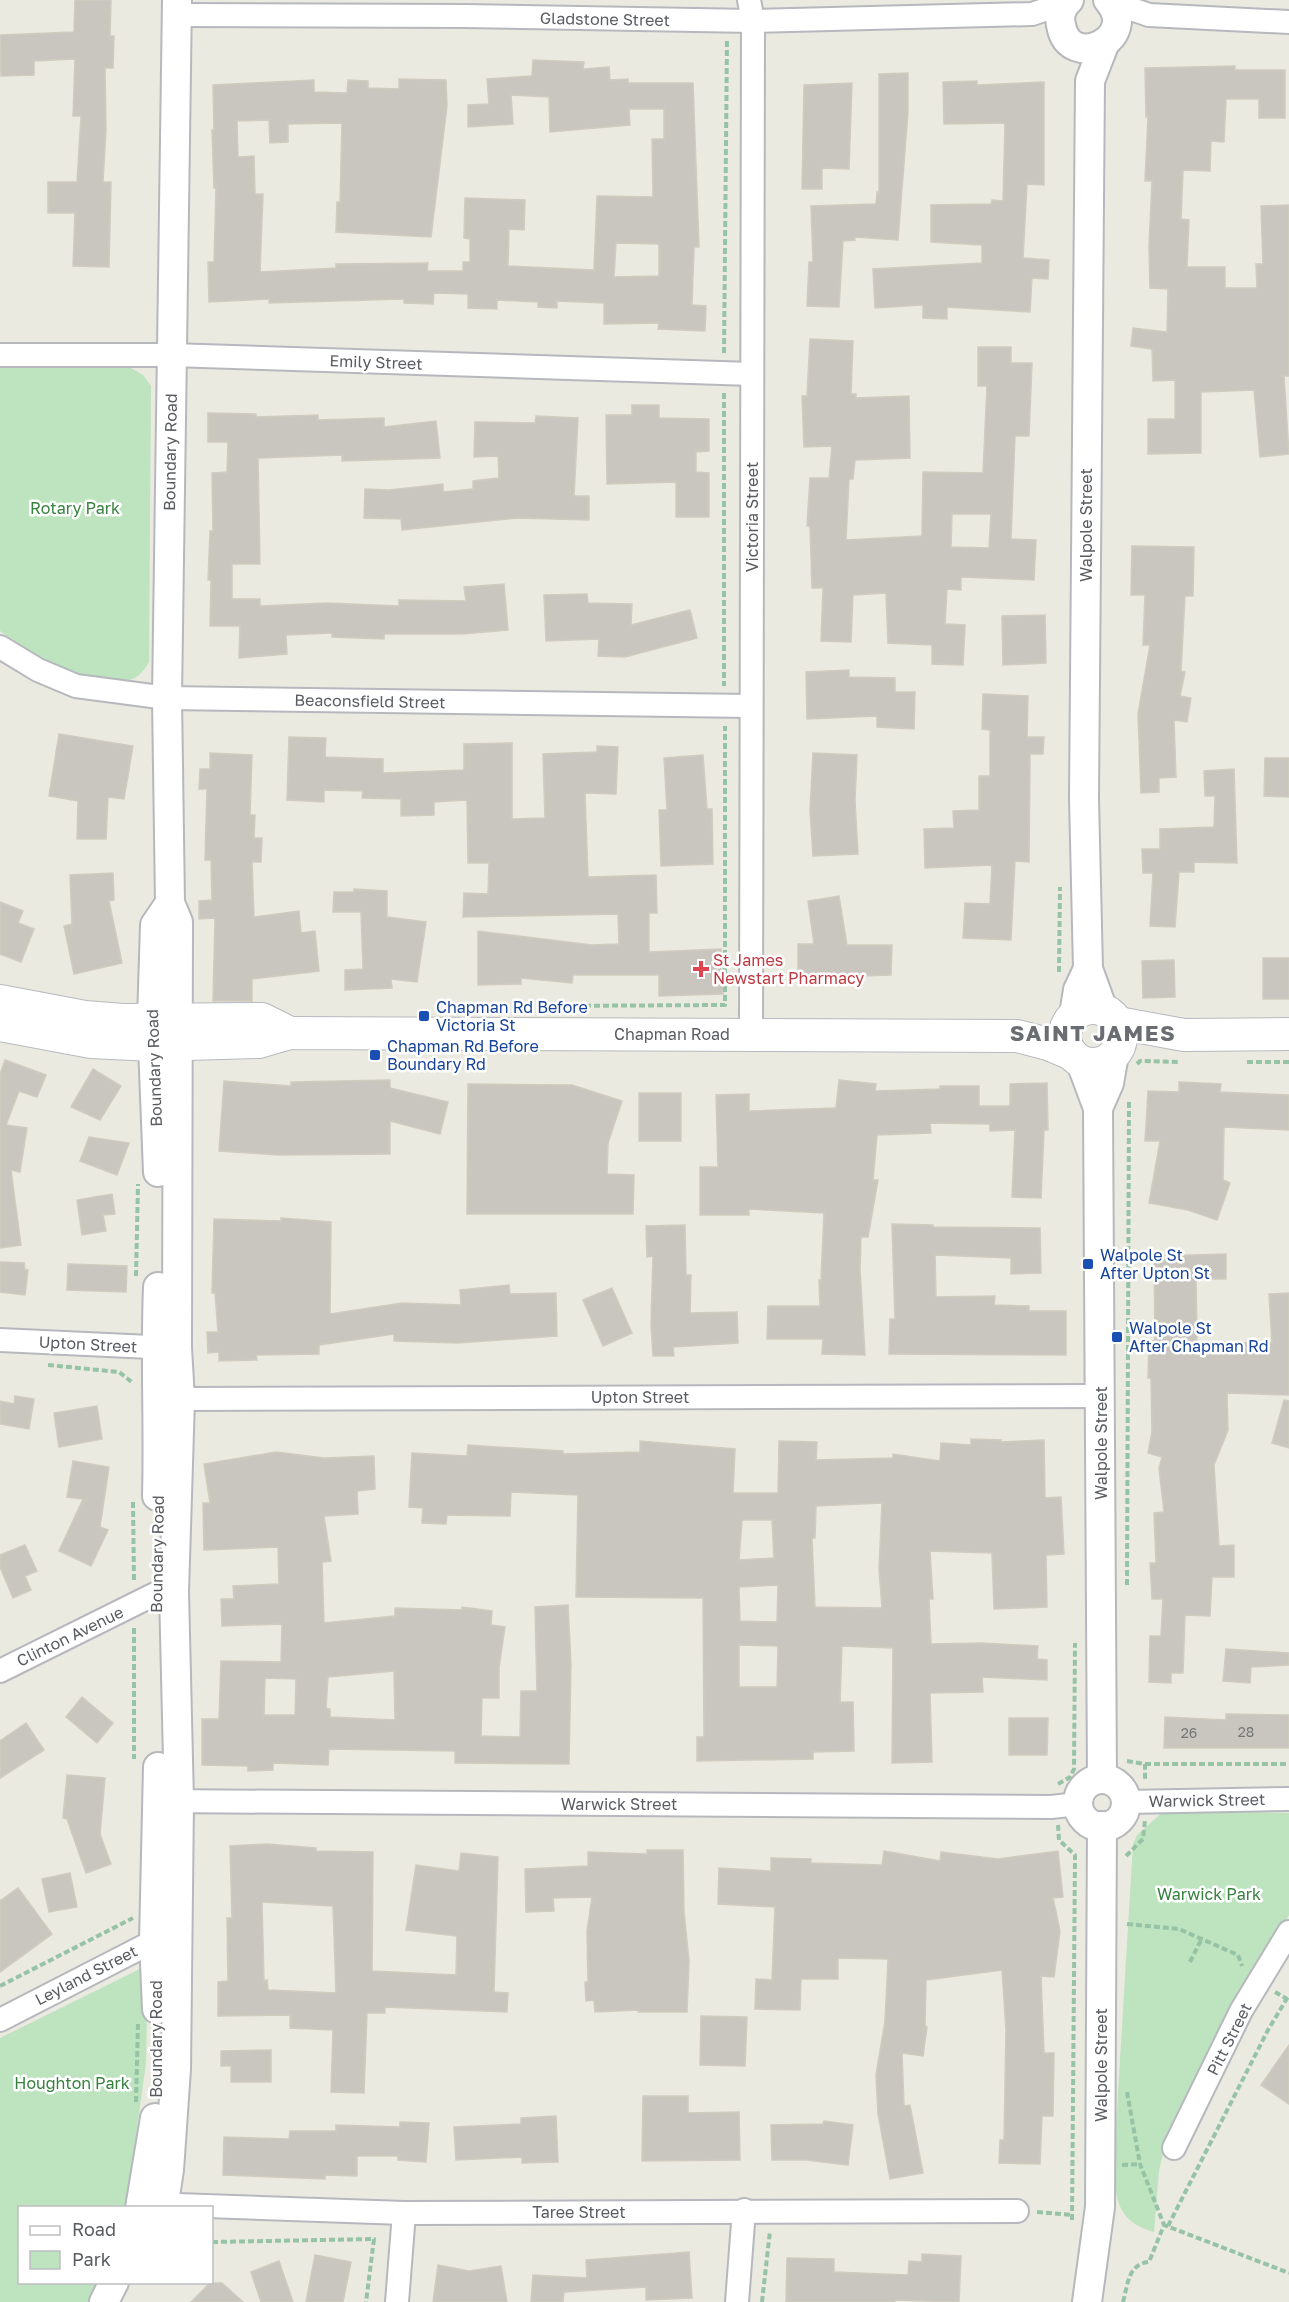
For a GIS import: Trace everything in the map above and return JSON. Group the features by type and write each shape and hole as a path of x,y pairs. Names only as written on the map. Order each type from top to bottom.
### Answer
{"main road":[{"path":"0,1001 165,1032"},
{"name":"Chapman Road","path":"165,1032 262,1019 290,1033 1017,1036 1104,1034 1185,1048 1289,1034"},
{"path":"0,1025 82,1041 165,1032"},
{"path":"1104,1034 1098,1063 1076,1057 1066,1040 1104,1034"},
{"name":"Chapman Road","path":"1017,1036 1048,1044 1076,1057"}],"street":[{"path":"1067,1 1059,18 1068,39"},
{"name":"Gladstone Street","path":"177,8 464,8 726,21 751,11 1032,14 1067,1"},
{"path":"1110,1 1149,15 1289,22"},
{"path":"1109,40 1117,24 1116,12 1110,1"},
{"name":"Boundary Road","path":"152,2206 174,2120 155,1943 169,1801 159,1400 166,1347 165,1032 178,922 170,903 167,698 177,8"},
{"name":"Victoria Street","path":"751,11 751,1034"},
{"path":"1032,14 1068,39 1088,49 1109,40 1149,15"},
{"name":"Walpole Street","path":"1068,39 1090,81"},
{"name":"Walpole Street","path":"1102,1779 1098,1108 1108,1083 1104,1034 1078,990 1088,969 1084,786 1090,81 1109,40"},
{"name":"Emily Street","path":"0,355 171,355 752,374"},
{"name":"Beaconsfield Street","path":"0,647 38,670 76,686 167,698 750,706"},
{"name":"Walpole Street","path":"1076,1057 1098,1108"},
{"name":"Upton Street","path":"0,1340 166,1347"},
{"name":"Boundary Road","path":"165,1593 180,1399 166,1347"},
{"name":"Upton Street","path":"180,1399 1101,1396"},
{"name":"Clinton Avenue","path":"0,1671 165,1593"},
{"path":"1102,1779 1116,1783 1139,1800 1114,1824 1102,1826 1068,1814 1086,1785 1102,1779"},
{"name":"Warwick Street","path":"1139,1800 1289,1798"},
{"name":"Warwick Street","path":"169,1801 1039,1807 1068,1814"},
{"name":"Walpole Street","path":"1087,2302 1100,2207 1102,1826"},
{"name":"Pitt Street","path":"1174,2148 1241,2010 1289,1932"},
{"name":"Leyland Street","path":"0,2020 155,1943"},
{"name":"Taree Street","path":"213,2208 404,2213 744,2210 1017,2211"},
{"path":"736,2302 744,2210"},
{"path":"397,2302 404,2213"},
{"path":"104,2302 113,2284"},
{"path":"124,2302 133,2284"}],"path":[{"path":"725,1005 726,21"},
{"path":"1104,1034 1140,1061 1185,1048"},
{"path":"1243,1062 1289,1062"},
{"path":"1127,1596 1129,1096"},
{"path":"36,1364 119,1372 133,1383"},
{"path":"1126,1750 1126,1762 1145,1764 1289,1764"},
{"path":"1126,1863 1126,1856 1143,1839 1139,1800 1145,1764"},
{"path":"1055,1786 1070,1777 1074,1769"},
{"path":"1068,1814 1059,1840 1075,1855 1072,2225"},
{"path":"1127,1914 1127,1935"},
{"path":"0,1986 136,1916 155,1943"},
{"path":"1127,1924 1168,1927 1194,1933 1201,1940 1190,1962"},
{"path":"1123,2302 1131,2272 1141,2263 1149,2262 1268,2030 1289,1995"},
{"path":"136,2110 138,2016"},
{"path":"1127,2083 1140,2164 1166,2225 1289,2273"},
{"path":"1115,2165 1140,2164"},
{"path":"762,2302 772,2211"},
{"path":"1017,2211 1072,2215"},
{"path":"213,2242 374,2239 366,2302"}],"green space":[{"name":"Rotary Park","path":"0,367 129,367 143,375 151,386 149,662 133,679 114,681 79,674 43,658 0,631"},
{"name":"Warwick Park","path":"1164,1811 1289,1813 1289,1915 1168,2131 1159,2171 1154,2232 1131,2221 1119,2205 1114,2159 1133,1844 1137,1835"},
{"name":"Houghton Park","path":"148,1965 146,2063 126,2206 18,2206 18,2284 101,2284 89,2302 0,2302 0,2038"}],"building":[{"path":"75,0 111,0 110,36 114,36 113,68 105,68 106,129 103,182 111,182 109,267 73,266 75,213 48,213 48,182 77,182 81,116 73,116 75,59 34,61 34,75 1,76 0,35 74,32"},
{"path":"533,60 584,62 583,69 609,67 610,80 628,79 628,83 693,83 699,247 694,247 692,305 706,306 705,331 658,329 659,323 604,324 604,303 557,301 557,308 538,307 538,302 497,300 497,309 468,308 468,294 434,293 433,304 404,303 404,299 269,303 269,299 209,302 208,262 214,262 216,188 214,188 212,130 214,130 213,85 314,80 314,92 347,93 348,80 368,81 368,88 399,89 399,79 446,80 447,106 431,237 336,232 337,202 340,202 342,123 288,124 288,142 270,143 269,120 237,121 238,157 254,156 255,194 263,194 260,272 336,268 336,264 428,263 427,271 463,271 463,262 470,262 470,239 464,238 465,198 525,200 524,230 509,229 508,266 594,270 597,196 653,197 652,139 664,139 664,109 629,109 630,125 550,132 549,97 511,95 513,124 468,127 468,105 489,104 487,79 532,76","holes":["616,243 659,244 659,276 614,277"]},
{"path":"1235,66 1235,70 1285,70 1285,118 1259,118 1259,99 1226,99 1224,142 1211,141 1210,171 1183,170 1181,219 1189,220 1187,267 1225,267 1225,288 1257,288 1256,264 1263,264 1261,206 1289,205 1289,376 1284,376 1289,454 1260,457 1254,390 1201,392 1201,453 1148,454 1148,419 1175,419 1175,380 1153,381 1152,349 1131,346 1133,328 1167,332 1168,289 1150,288 1152,181 1145,181 1148,117 1146,117 1145,68"},
{"path":"908,73 908,112 898,240 854,237 855,240 843,241 839,307 807,306 809,262 813,262 811,206 876,204 877,192 879,193 879,74"},
{"path":"977,81 977,85 1044,82 1044,185 1027,184 1023,258 1049,260 1048,279 1032,278 1030,312 947,307 947,319 923,318 923,305 875,308 873,269 982,263 982,245 931,242 931,205 991,204 992,200 1003,201 1005,123 944,124 943,82"},
{"path":"852,83 849,169 822,168 822,189 802,189 804,85"},
{"path":"810,339 853,341 851,394 856,394 856,398 909,396 910,458 855,460 853,479 849,479 846,540 922,536 923,472 983,473 987,386 978,386 978,347 1011,347 1011,363 1032,363 1029,436 1015,436 1011,539 1036,540 1034,580 961,577 961,590 947,589 945,624 965,625 963,665 932,664 932,645 888,643 886,593 853,595 851,642 821,641 823,588 812,588 810,526 807,526 810,478 829,478 832,446 804,447 802,396 807,396","holes":["952,514 991,514 989,548 951,547"]},
{"path":"632,405 659,405 659,418 709,419 709,451 696,452 696,472 709,473 709,517 676,517 676,482 607,484 606,415 632,415"},
{"path":"208,413 256,414 256,417 318,415 318,420 384,418 384,427 436,421 440,458 342,461 342,455 258,458 260,564 232,564 232,599 260,599 260,606 327,603 399,606 399,600 466,601 464,587 504,584 508,630 462,634 384,634 384,639 332,637 332,633 286,635 287,654 239,658 240,626 210,626 211,580 208,580 210,531 213,531 212,473 227,472 228,442 208,442"},
{"path":"536,416 578,418 574,496 589,496 589,520 517,518 402,530 401,519 364,518 365,489 389,490 443,484 443,492 473,489 473,481 499,478 498,456 474,457 475,422 535,423"},
{"path":"1132,546 1194,547 1193,596 1185,596 1181,671 1185,672 1180,696 1191,698 1187,722 1174,720 1176,777 1159,778 1159,792 1141,793 1138,714 1150,645 1143,645 1145,595 1131,595"},
{"path":"587,594 588,603 632,604 631,625 690,610 697,638 625,657 598,656 599,639 546,641 544,595"},
{"path":"1045,615 1046,663 1003,665 1002,616"},
{"path":"849,670 849,677 895,678 895,692 915,692 914,729 877,727 877,716 807,719 806,672"},
{"path":"983,694 1028,696 1027,737 1044,737 1043,754 1030,754 1029,862 1015,861 1011,940 963,938 965,903 990,904 992,865 925,868 924,829 954,828 953,811 979,810 979,776 990,776 990,730 982,729"},
{"path":"59,734 133,746 124,799 108,797 106,839 77,839 78,801 49,796"},
{"path":"289,737 326,738 325,757 383,759 383,773 464,770 464,744 512,743 512,819 545,818 543,754 597,752 597,746 618,747 616,794 585,793 588,877 656,875 657,913 649,913 649,952 721,949 723,994 659,996 659,975 573,975 572,983 521,978 521,984 478,985 478,931 592,945 619,944 618,914 463,917 464,893 488,894 489,863 468,863 467,800 434,802 434,815 401,816 401,799 362,798 363,791 324,790 324,802 287,800"},
{"path":"210,753 252,755 250,815 255,815 254,838 262,838 261,862 252,862 254,917 299,911 301,933 315,931 319,971 252,979 252,1001 213,1001 215,918 199,919 199,901 212,900 211,860 205,860 207,789 199,789 200,769 210,769"},
{"path":"813,753 857,755 855,800 858,854 813,856 810,811"},
{"path":"703,755 707,809 712,809 713,864 661,866 659,810 667,810 664,758"},
{"path":"1265,758 1289,758 1289,797 1264,796"},
{"path":"1234,769 1237,863 1194,862 1194,872 1179,872 1175,927 1150,926 1153,873 1143,873 1142,849 1160,849 1160,829 1214,827 1215,796 1205,796 1204,771"},
{"path":"113,873 114,900 109,901 122,963 74,974 64,926 72,924 70,875"},
{"path":"354,889 387,891 387,917 426,922 417,982 391,979 392,988 345,990 345,970 363,969 361,912 333,912 334,892 354,892"},
{"path":"839,896 847,945 892,945 891,975 798,978 798,944 814,944 808,901"},
{"path":"0,902 23,911 18,923 34,929 21,962 0,954"},
{"path":"1263,958 1289,958 1289,999 1263,999"},
{"path":"1174,960 1175,997 1143,998 1142,961"},
{"path":"5,1060 46,1075 37,1097 19,1091 6,1125 27,1128 20,1172 11,1170 21,1245 0,1248 0,1074"},
{"path":"93,1069 121,1086 100,1120 71,1107"},
{"path":"390,1080 390,1088 448,1102 440,1134 390,1121 390,1154 279,1155 219,1151 224,1081 291,1086 291,1082"},
{"path":"839,1080 876,1084 875,1091 940,1089 940,1086 979,1086 979,1106 1010,1106 1010,1084 1047,1083 1048,1130 1044,1130 1041,1198 1012,1197 1015,1130 990,1131 990,1124 930,1123 931,1133 877,1135 873,1180 878,1180 868,1237 861,1237 860,1269 865,1355 822,1354 823,1339 767,1339 768,1306 820,1306 819,1280 821,1280 824,1213 749,1209 749,1215 700,1215 700,1167 718,1167 716,1095 749,1094 749,1111 836,1108"},
{"path":"1179,1082 1221,1084 1220,1092 1289,1095 1289,1130 1224,1127 1223,1180 1230,1183 1217,1220 1188,1210 1149,1203 1160,1141 1145,1141 1148,1091 1179,1092"},
{"path":"468,1084 572,1085 622,1101 608,1143 607,1174 634,1175 633,1214 467,1214"},
{"path":"639,1093 681,1093 681,1141 639,1141"},
{"path":"89,1137 129,1143 117,1175 80,1161"},
{"path":"112,1194 115,1214 103,1215 106,1231 82,1235 77,1200"},
{"path":"281,1218 331,1222 330,1314 402,1303 461,1305 460,1290 509,1285 510,1294 556,1293 557,1336 457,1343 394,1341 394,1334 319,1345 319,1354 256,1355 257,1360 219,1361 219,1352 208,1353 207,1332 218,1332 215,1293 212,1293 214,1219 281,1221"},
{"path":"892,1224 933,1225 933,1227 1040,1228 1041,1273 1011,1274 1011,1258 935,1255 936,1297 995,1296 994,1305 1029,1306 1029,1311 1066,1311 1066,1355 889,1354 890,1319 895,1319"},
{"path":"685,1225 686,1275 691,1275 690,1313 737,1312 738,1343 673,1347 674,1356 653,1356 651,1324 653,1256 647,1257 646,1226"},
{"path":"1226,1254 1226,1279 1196,1279 1197,1342 1272,1343 1269,1294 1289,1293 1289,1395 1227,1393 1228,1430 1214,1465 1219,1546 1234,1545 1234,1577 1212,1577 1210,1616 1185,1615 1183,1673 1171,1673 1171,1683 1149,1682 1150,1636 1161,1636 1163,1599 1152,1599 1150,1563 1156,1563 1154,1513 1164,1512 1159,1468 1162,1457 1148,1453 1152,1432 1151,1378 1148,1378 1149,1341 1155,1341 1154,1256"},
{"path":"0,1262 24,1263 25,1270 28,1270 25,1295 0,1292"},
{"path":"68,1264 127,1266 126,1292 67,1290"},
{"path":"612,1288 632,1333 603,1346 583,1300"},
{"path":"15,1396 34,1399 29,1429 0,1424 0,1401 14,1404"},
{"path":"1284,1400 1289,1401 1289,1448 1272,1443"},
{"path":"97,1406 102,1439 59,1447 54,1413"},
{"path":"971,1439 1001,1440 1000,1442 1044,1440 1045,1498 1061,1497 1064,1554 1046,1555 1047,1607 994,1609 992,1553 930,1551 933,1599 929,1599 931,1644 982,1643 1038,1646 1037,1659 1047,1660 1047,1680 982,1677 983,1692 930,1693 932,1762 892,1763 893,1648 842,1646 840,1702 853,1702 854,1751 813,1752 813,1759 697,1761 697,1737 704,1737 703,1598 576,1597 578,1495 511,1492 510,1516 447,1515 446,1524 422,1523 423,1508 409,1507 412,1453 467,1456 468,1445 563,1451 563,1454 640,1452 640,1441 735,1449 733,1493 778,1493 779,1441 817,1442 816,1460 893,1458 893,1454 940,1461 941,1443 971,1445","holes":["882,1503 879,1569 882,1608 815,1607 812,1538 815,1538 816,1506","742,1520 772,1520 774,1558 739,1560","778,1585 777,1622 740,1621 739,1587","739,1645 778,1646 777,1687 739,1687"]},
{"path":"276,1452 324,1458 374,1456 375,1489 357,1491 358,1514 324,1516 331,1561 322,1562 324,1623 395,1616 395,1608 462,1610 462,1607 492,1611 491,1625 505,1627 499,1668 499,1698 482,1698 481,1736 520,1737 521,1691 537,1691 535,1607 568,1605 571,1664 569,1764 455,1763 455,1751 329,1749 328,1765 273,1763 273,1770 248,1771 248,1766 202,1765 202,1719 219,1719 221,1661 281,1662 282,1624 222,1626 221,1599 234,1599 233,1586 279,1584 278,1547 204,1550 203,1503 210,1503 204,1464","holes":["394,1671 395,1720 330,1717 330,1709 326,1708 328,1677","265,1678 296,1679 295,1715 264,1715"]},
{"path":"73,1461 109,1467 100,1527 108,1530 91,1566 59,1551 83,1499 67,1497"},
{"path":"25,1545 37,1571 25,1576 31,1590 13,1598 0,1567 0,1555"},
{"path":"1226,1649 1289,1653 1289,1665 1251,1667 1250,1683 1223,1681"},
{"path":"82,1697 113,1723 97,1743 66,1717"},
{"path":"1226,1714 1289,1715 1289,1748 1164,1748 1165,1717 1226,1720"},
{"path":"1009,1718 1048,1718 1047,1755 1009,1755"},
{"path":"26,1723 44,1750 0,1778 0,1741"},
{"path":"67,1775 105,1778 100,1834 111,1864 86,1873 67,1819 63,1818"},
{"path":"267,1844 316,1848 316,1851 373,1852 372,1971 456,1975 457,1936 406,1930 416,1865 459,1871 461,1853 498,1857 494,1992 508,1993 507,2012 385,2007 385,2013 367,2013 364,2093 331,2092 333,2030 290,2028 290,2015 218,2016 218,1982 228,1981 227,1918 232,1918 230,1846","holes":["262,1902 333,1906 336,1993 268,1990 267,1980 264,1981"]},
{"path":"647,1850 683,1850 684,1911 689,1961 687,2012 638,2012 638,2010 595,2012 594,2000 586,2001 585,1982 588,1982 587,1931 592,1897 553,1898 554,1911 526,1912 525,1869 588,1866 588,1852 647,1854"},
{"path":"884,1851 940,1861 941,1852 998,1859 1058,1851 1063,1897 1053,1898 1060,1931 1054,1977 1041,1976 1044,2053 1054,2053 1053,2116 1042,2116 1040,2164 999,2163 1000,2140 1004,2140 1006,2030 1002,1970 926,1980 925,2026 927,2027 923,2056 902,2053 904,2106 910,2105 923,2173 890,2179 878,2114 876,2075 885,2021 888,1959 838,1958 838,1979 801,1979 800,2010 755,2009 756,1979 772,1980 775,1907 718,1904 719,1868 771,1871 771,1858 811,1859 811,1863 882,1865"},
{"path":"70,1873 77,1907 49,1912 42,1879"},
{"path":"18,1888 52,1934 0,1972 0,1901"},
{"path":"701,2016 747,2017 745,2066 700,2065"},
{"path":"1289,2045 1289,2104 1261,2085"},
{"path":"271,2050 271,2082 231,2082 231,2066 221,2066 221,2051"},
{"path":"643,2096 688,2096 688,2113 739,2112 740,2160 642,2161"},
{"path":"556,2116 558,2162 522,2163 522,2157 456,2160 454,2127 521,2124 521,2118"},
{"path":"824,2121 853,2125 848,2165 806,2160 772,2160 771,2125 823,2124"},
{"path":"400,2122 429,2123 426,2162 398,2160 398,2156 357,2156 357,2176 325,2175 325,2179 223,2175 224,2137 289,2139 290,2131 336,2131 336,2125 400,2127"},
{"path":"689,2252 692,2298 646,2300 646,2287 564,2292 563,2302 531,2302 533,2275 587,2278 586,2260"},
{"path":"922,2254 961,2256 959,2302 895,2300 895,2302 786,2302 787,2258 834,2259 834,2272 908,2275 909,2261 922,2262"},
{"path":"315,2255 351,2262 343,2302 306,2302"},
{"path":"279,2261 293,2302 261,2302 251,2272"},
{"path":"438,2265 469,2271 501,2266 507,2302 433,2302"},
{"path":"222,2283 243,2302 191,2302 209,2284"}],"place":[{"name":"St James Newstart Pharmacy","path":"701,969"},
{"name":"Chapman Rd Before Victoria St","path":"424,1016"},
{"name":"Chapman Rd Before Boundary Rd","path":"375,1055"},
{"name":"Walpole St After Upton St","path":"1088,1264"},
{"name":"Walpole St After Chapman Rd","path":"1117,1337"}],"district":[{"name":"SAINT JAMES","path":"1093,1033"}]}
